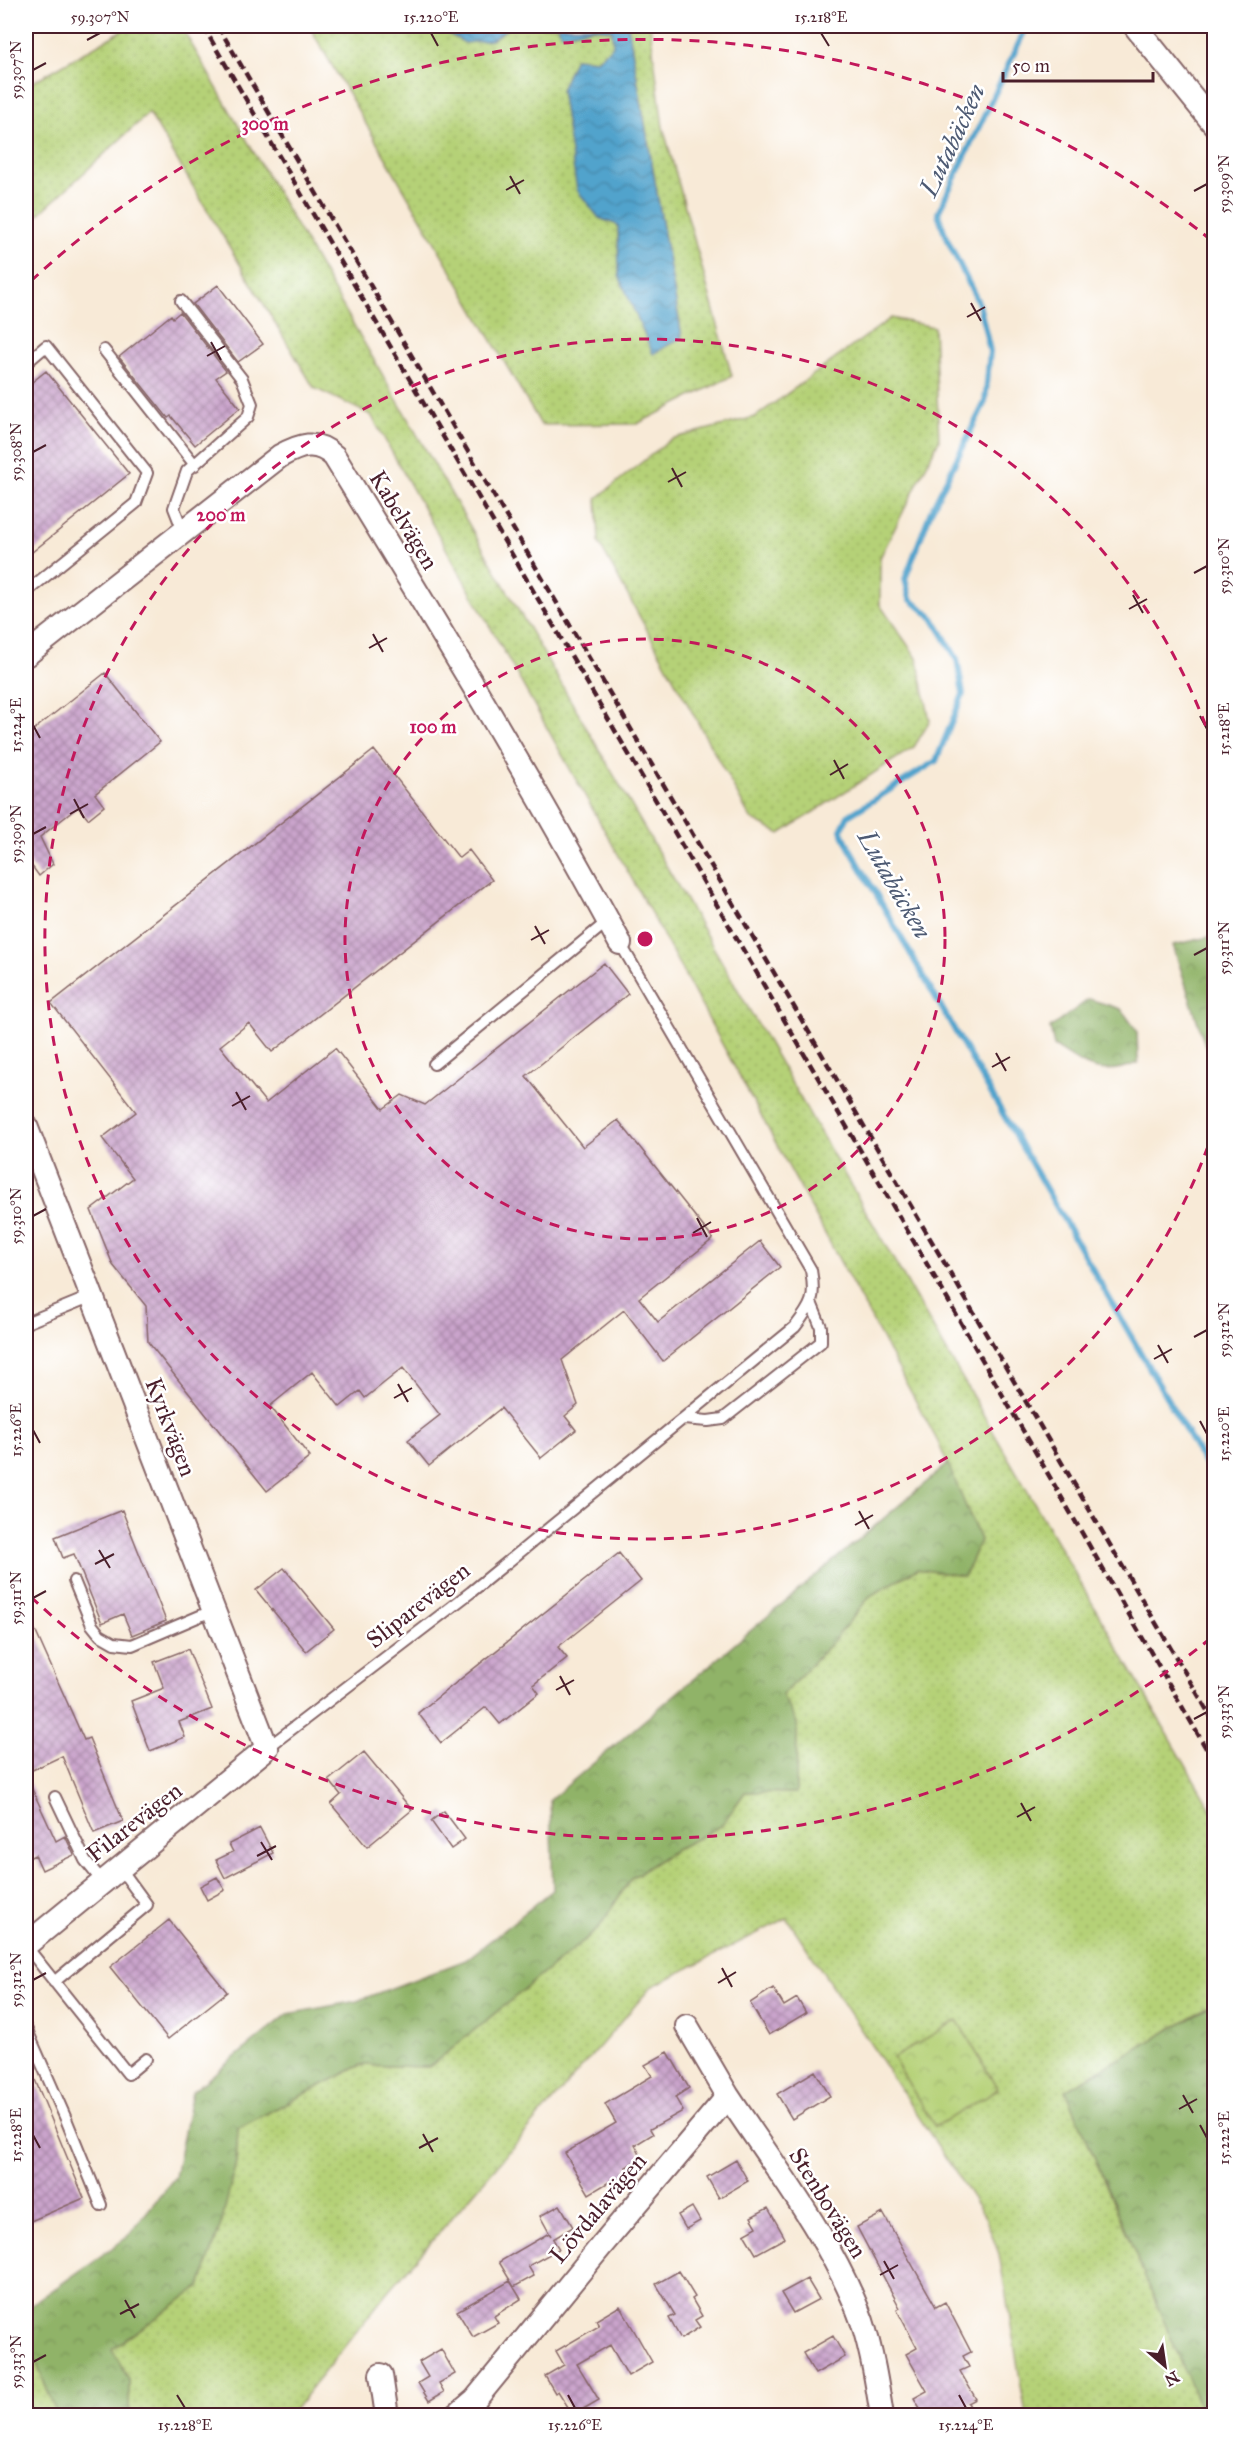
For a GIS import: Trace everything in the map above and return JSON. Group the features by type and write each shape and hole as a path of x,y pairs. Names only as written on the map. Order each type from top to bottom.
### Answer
{"street":[{"path":"1135,26 1215,124"},
{"name":"Kabelvägen","path":"26,655 280,456 307,444 326,449 334,456 580,869 620,943"},
{"name":"Kyrkvägen","path":"26,1126 267,1748"},
{"name":"Filarevägen","path":"28,1937 111,1875 267,1748"},
{"path":"687,2026 728,2096"},
{"name":"Lövdalavägen","path":"456,2415 475,2400 728,2096"},
{"name":"Stenbovägen","path":"728,2096 808,2218 846,2282 862,2322 872,2358 882,2415"},
{"path":"381,2375 387,2415"}],"lane":[{"path":"181,301 242,379 252,404 248,417 187,471 174,508 183,531"},
{"path":"26,363 46,346 147,473 136,503 26,592"},
{"path":"104,350 195,465"},
{"path":"434,1064 608,921"},
{"path":"620,943 811,1270 815,1288 812,1305 821,1327 820,1342 723,1419 708,1421 683,1419"},
{"path":"26,1323 92,1296"},
{"name":"Sliparevägen","path":"267,1748 471,1592 795,1327 812,1305"},
{"path":"74,1581 92,1625 100,1635 114,1643 132,1645 214,1610"},
{"path":"54,1982 147,1905 111,1875 85,1860 55,1797"},
{"path":"28,1937 54,1982 128,2074 146,2059"},
{"path":"26,2028 101,2205"}],"green space":[{"path":"130,26 181,26 1214,1814 1214,2004 1066,2090 1204,2415 1026,2415 999,2254 985,2217 787,1918 651,1987 387,2293 290,2415 129,2415 129,2380 112,2349 200,2287 236,2162 238,2128 361,2065 429,2067 598,1929 631,1878 678,1848 721,1826 745,1792 796,1793 797,1723 782,1695 834,1640 870,1596 917,1569 964,1576 980,1540 938,1442 651,913 371,415 314,388 149,113 26,226 26,86"},
{"path":"309,26 444,26 443,31 491,40 511,26 558,26 562,34 594,28 612,30 613,46 597,60 575,58 561,90 568,134 599,218 618,225 619,276 682,336 628,26 650,26 663,127 732,376 637,424 541,425"},
{"path":"891,318 934,327 939,440 880,558 880,605 917,658 930,721 914,747 780,834 751,819 599,543 597,498 671,439 755,417"},
{"path":"1214,936 1214,1057 1205,1045 1173,945"},
{"path":"1089,999 1121,1009 1137,1031 1138,1063 1113,1070 1103,1070 1085,1065 1054,1046 1050,1028"},
{"path":"948,1464 980,1540 964,1576 917,1569 870,1596 834,1640 782,1695 797,1723 796,1793 745,1792 721,1826 678,1848 631,1878 598,1929 429,2067 361,2065 238,2128 236,2162 222,2221 200,2287 112,2349 129,2380 129,2415 57,2415 26,2336 26,2309 126,2238 175,2177 192,2092 288,2014 357,2001 466,1960 553,1890 550,1800"},
{"path":"1214,2004 1214,2415 1204,2416 1066,2090"},
{"path":"957,2020 998,2089 935,2127 893,2058"},
{"path":"26,2336 57,2415 34,2415 26,2397"}],"water":[{"path":"444,26 511,26 491,40 465,43 443,31"},
{"path":"558,26 628,26 682,337 653,354 619,276 618,225 599,218 577,190 561,90 575,58 597,60 613,46 612,30 593,28 561,34"}],"building":[{"path":"218,285 263,344 238,362 193,304"},
{"path":"180,312 226,371 216,378 240,408 195,445 171,416 168,418 119,357 171,315 173,318"},
{"path":"46,371 129,474 26,557 26,387"},
{"path":"105,673 160,742 95,794 104,806 88,819 78,807 40,837 53,864 39,876 26,858 26,736"},
{"path":"374,750 459,858 469,850 492,880 272,1052 249,1023 220,1046 266,1103 335,1048 383,1109 402,1095 425,1105 604,963 628,994 526,1076 583,1147 618,1120 713,1239 639,1298 658,1322 760,1241 780,1267 663,1361 624,1310 562,1360 578,1405 565,1416 576,1430 541,1458 501,1408 429,1466 408,1440 440,1415 403,1368 365,1398 360,1391 340,1407 312,1372 270,1406 310,1457 267,1491 148,1342 146,1306 113,1265 91,1210 133,1178 102,1138 136,1112 51,1003"},
{"path":"122,1510 166,1621 132,1635 123,1614 102,1623 74,1554 63,1558 55,1537"},
{"path":"619,1553 641,1581 558,1647 567,1658 533,1685 539,1693 500,1724 486,1707 441,1743 418,1713"},
{"path":"284,1568 334,1629 306,1651 256,1590"},
{"path":"26,1610 84,1740 89,1738 123,1821 94,1833 62,1756 26,1773"},
{"path":"188,1649 212,1709 179,1722 185,1737 150,1751 131,1701 164,1688 154,1662"},
{"path":"364,1752 412,1810 367,1847 331,1804 341,1795 329,1780"},
{"path":"26,1776 56,1841 65,1836 74,1855 42,1870 35,1855 26,1859"},
{"path":"444,1811 465,1839 451,1849 431,1821"},
{"path":"260,1828 273,1853 225,1878 216,1860 233,1852 229,1844"},
{"path":"217,1877 225,1890 207,1900 200,1886"},
{"path":"169,1920 227,1992 168,2039 110,1967"},
{"path":"773,1988 784,2006 797,1998 806,2013 769,2035 750,2003"},
{"path":"668,2052 689,2088 675,2097 683,2111 650,2129 653,2134 635,2145 642,2158 626,2167 630,2174 616,2182 614,2179 589,2194 565,2153 616,2123 605,2104 652,2076 645,2065"},
{"path":"26,2058 84,2198 26,2223"},
{"path":"815,2071 830,2096 792,2119 777,2094"},
{"path":"736,2160 748,2181 719,2198 707,2177"},
{"path":"560,2205 573,2227 553,2239 559,2249 528,2266 534,2276 514,2287 499,2262 549,2233 551,2236 540,2216"},
{"path":"692,2207 700,2221 686,2229 678,2215"},
{"path":"768,2208 785,2238 756,2254 744,2234 757,2227 751,2217"},
{"path":"883,2213 936,2307 945,2302 971,2352 963,2356 969,2367 960,2371 976,2399 968,2403 975,2415 924,2415 914,2398 927,2391 906,2354 917,2348 897,2310 900,2308 857,2227"},
{"path":"679,2271 695,2297 692,2299 702,2316 695,2320 700,2327 681,2339 669,2318 675,2315 656,2284"},
{"path":"807,2279 819,2299 793,2313 781,2293"},
{"path":"510,2281 521,2299 494,2316 498,2323 473,2337 457,2311"},
{"path":"620,2306 652,2362 628,2376 610,2345 577,2364 599,2400 573,2415 558,2391 555,2393 545,2376 564,2365 556,2351 599,2326 596,2320"},
{"path":"833,2336 845,2357 815,2374 803,2353"},
{"path":"441,2349 455,2374 439,2383 444,2392 429,2401 418,2383 428,2377 419,2362"}],"waterway":[{"name":"Lutabäcken","path":"1027,26 938,213 946,237 979,304 990,351 985,402 931,511 905,579 910,599 933,618 957,659 963,694 936,761 848,816 841,830 1214,1480"}],"railway":[{"path":"203,26 938,1283 1214,1762"},
{"path":"218,26 1214,1722"}]}
